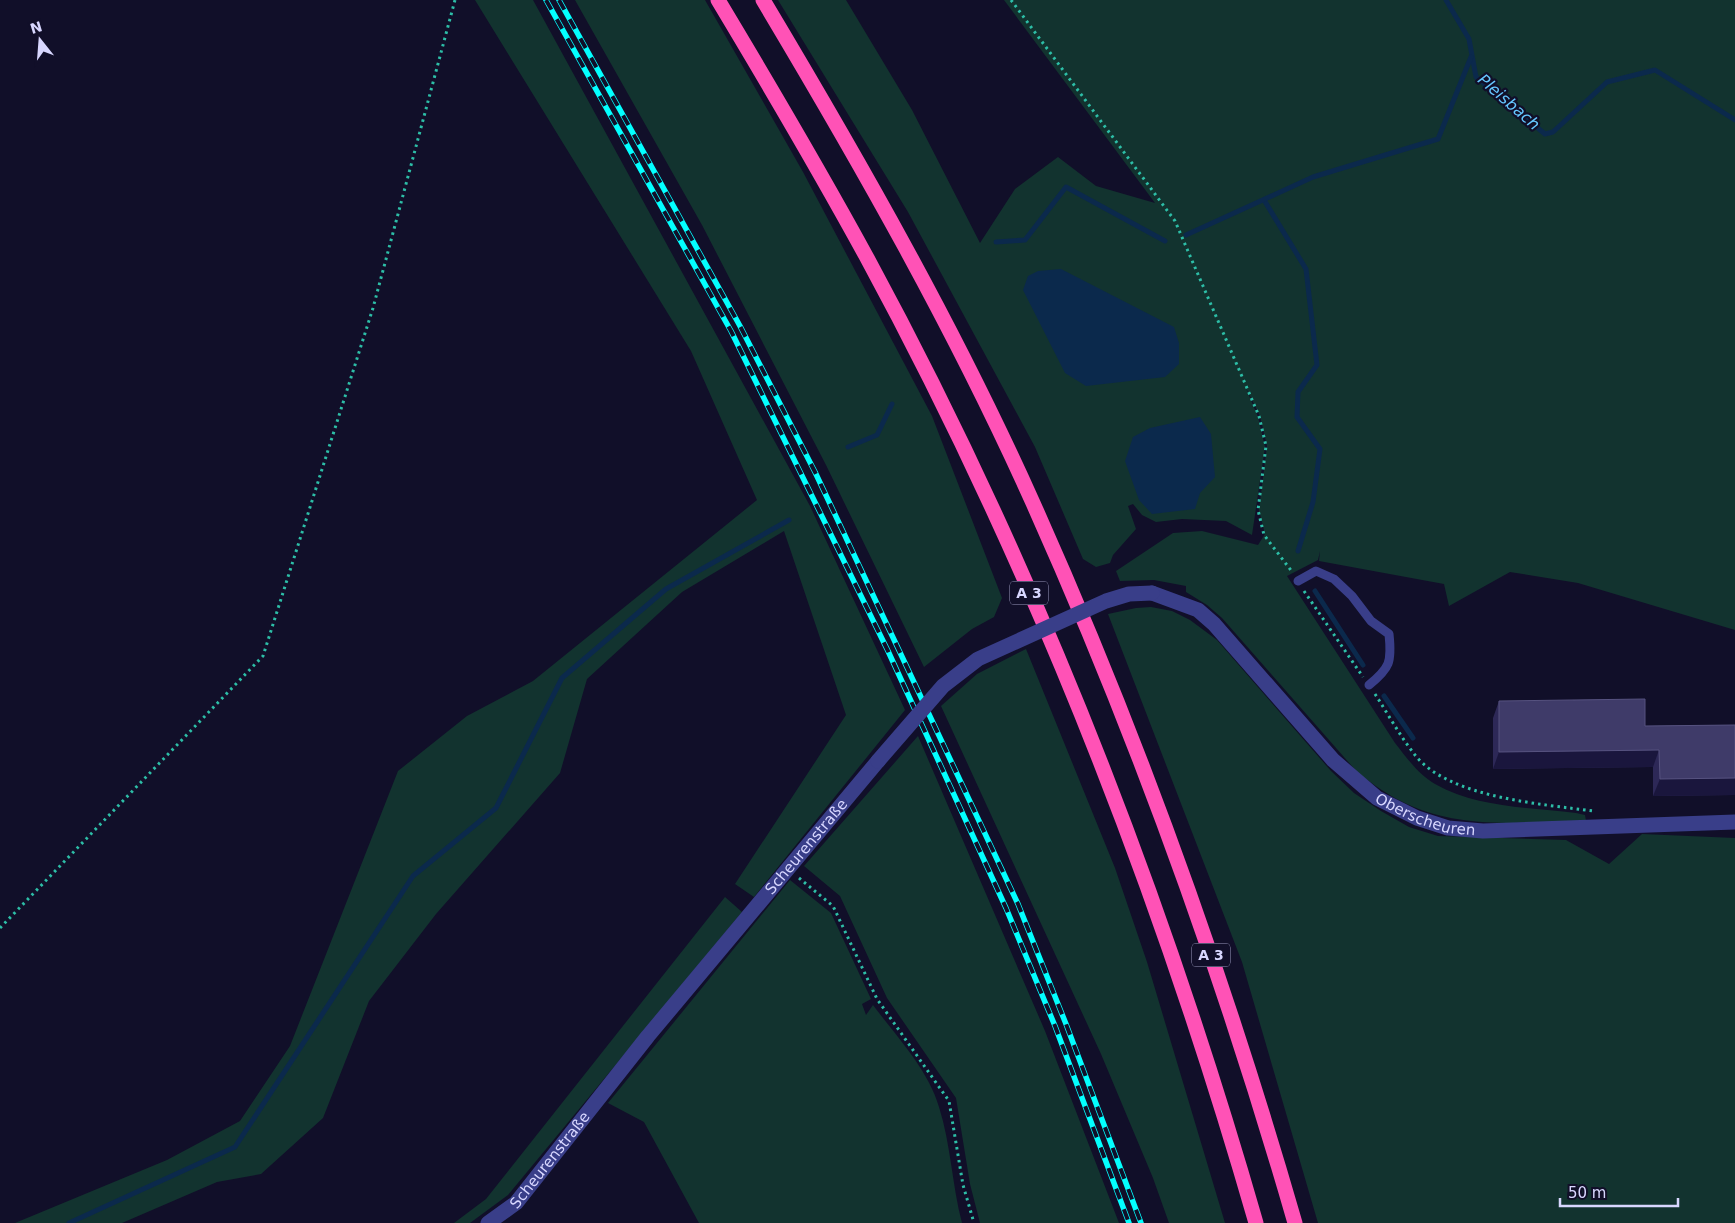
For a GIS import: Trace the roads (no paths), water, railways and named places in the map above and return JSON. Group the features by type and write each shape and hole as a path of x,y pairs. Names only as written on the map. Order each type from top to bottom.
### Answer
{"highway":[{"name":"A 3","path":"718,0 797,133 867,258 996,516 1080,710 1146,884 1196,1028 1256,1223"},
{"name":"A 3","path":"764,0 902,240 970,371 1032,501 1115,692 1182,869 1233,1018 1295,1223"}],"street":[{"name":"Scheurenstraße","path":"488,1223 516,1202 648,1036 942,686 978,659 1106,601 1129,594 1152,593 1198,610"},
{"name":"Oberscheuren","path":"1198,610 1214,624 1333,760 1377,798 1417,818 1448,828 1483,831 1735,822"}],"lane":[{"path":"1298,581 1316,571 1334,579 1352,596 1371,621 1389,634 1392,655 1386,671 1368,685"}],"water":[{"path":"1061,269 1174,327 1179,343 1179,364 1165,377 1086,386 1065,373 1023,290 1028,276 1038,271"},
{"path":"1200,417 1211,434 1215,477 1200,493 1195,509 1152,514 1139,500 1125,461 1133,437 1150,428"}],"waterway":[{"name":"Pleisbach","path":"1446,0 1469,39 1476,77 1545,134 1553,132 1607,82 1655,70 1735,120"},
{"path":"1186,235 1313,177 1438,139 1471,57"},
{"path":"996,242 1025,240 1066,187 1165,241"},
{"path":"1264,200 1306,269 1317,365 1298,392 1297,417 1320,449 1313,502 1298,551"},
{"path":"848,447 877,435 892,404"},
{"path":"69,1223 235,1147 413,876 496,808 562,678 666,589 789,520"},
{"path":"1315,591 1363,665"},
{"path":"1384,696 1413,738"}],"railway":[{"path":"546,0 731,331 888,651 1006,908 1055,1026 1129,1223"},
{"path":"559,0 740,326 815,472 1018,904 1066,1024 1141,1223"}]}
